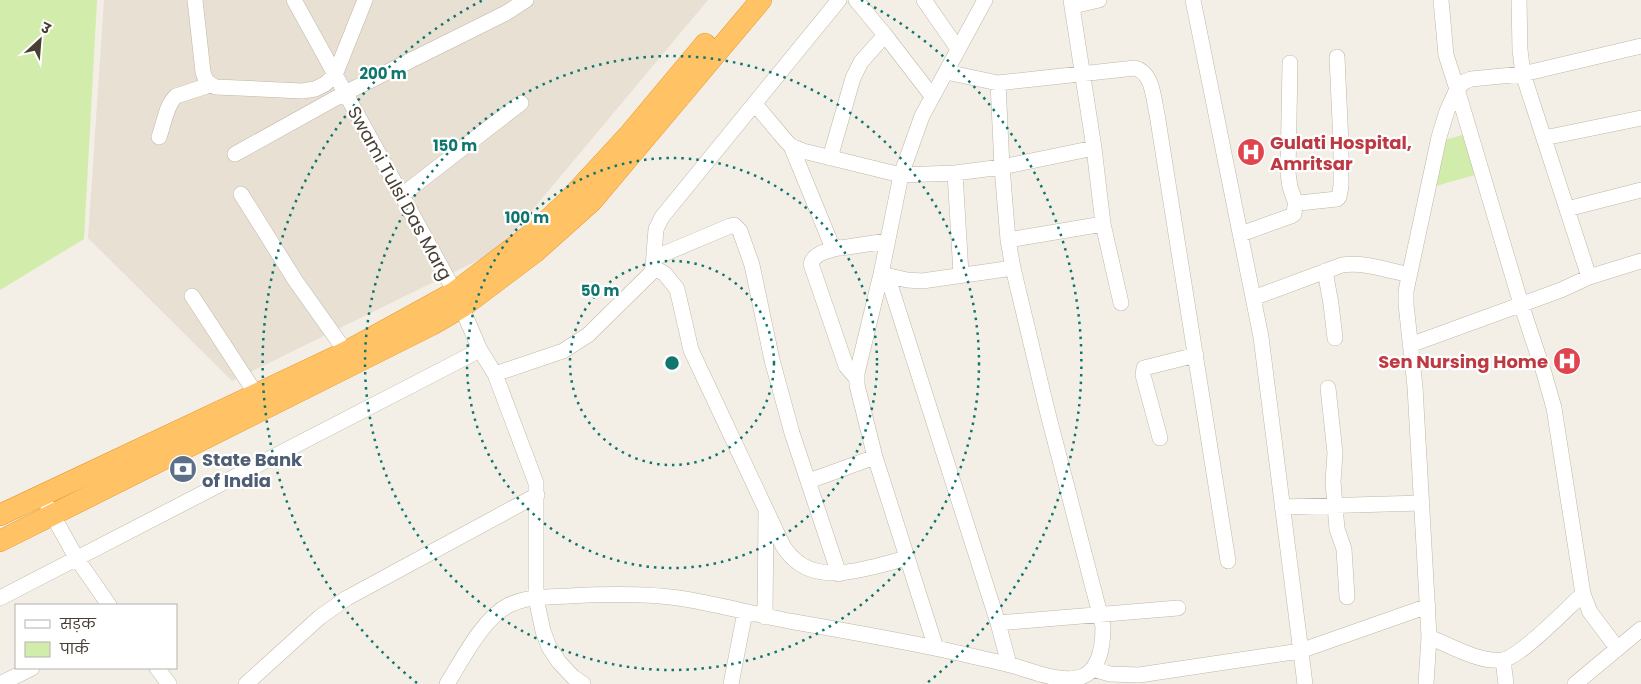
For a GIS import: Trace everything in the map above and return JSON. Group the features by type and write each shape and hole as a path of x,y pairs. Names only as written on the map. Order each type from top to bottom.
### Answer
{"highway":[{"path":"0,541 415,333 458,299 567,202 628,136 742,0"},
{"path":"0,515 458,299 535,252 592,201 761,0"}],"street":[{"path":"195,0 204,72 206,81 210,85 216,87 302,91 315,89 325,84 335,75 365,0"},
{"name":"Swami Tulsi Das Marg","path":"294,0 458,299 480,350 495,374 533,473 537,494 536,598 543,631 559,662 573,677 583,684"},
{"path":"235,154 345,93 506,13 526,0"},
{"path":"495,374 563,351 577,343 588,335 644,281 654,263 656,229 662,217 839,0"},
{"path":"856,0 885,34 932,96"},
{"path":"924,0 958,49"},
{"path":"936,648 875,457 857,380 859,362 884,275 887,241 901,175 922,116 985,0"},
{"path":"1099,0 1072,3 1094,148 1103,224 1121,303"},
{"path":"1193,0 1261,338 1305,684"},
{"path":"1441,0 1446,56 1554,408 1583,594 1590,612 1617,648"},
{"path":"1519,0 1520,50 1523,74 1589,277"},
{"path":"830,158 853,78 861,62 885,34"},
{"path":"1426,684 1429,636 1428,606 1415,387 1406,304 1409,275 1439,137 1447,111 1457,89 1464,82 1471,79 1523,74 1641,46"},
{"path":"1296,204 1337,199 1339,197 1341,186 1341,144 1337,57"},
{"path":"1240,234 1294,214 1296,204 1290,187 1288,173 1290,63"},
{"path":"946,72 998,83 1082,72 1135,68 1148,77 1157,114 1228,561"},
{"path":"447,684 480,632 507,606 536,598 588,595 662,596 698,601 765,616 936,648 1009,664 1073,681 1086,675 1093,669 1103,640 1101,615 1047,410 1008,240 998,83"},
{"path":"160,137 173,99 176,96 210,85"},
{"path":"402,195 521,103"},
{"path":"755,104 792,146 830,241 838,248"},
{"path":"1544,138 1641,118"},
{"path":"792,146 803,151 901,175 955,173 1002,168 1094,148"},
{"path":"955,173 961,274"},
{"path":"1567,209 1641,190"},
{"path":"241,194 295,280 346,352"},
{"path":"1008,240 1103,224"},
{"path":"654,263 730,226 738,227 752,265 772,360 792,433 839,574"},
{"path":"857,380 846,366 811,264 818,254 838,248 887,241"},
{"path":"1410,345 1561,290 1589,277 1641,261"},
{"path":"654,263 677,289 691,350 784,546 793,558 808,568 839,574 907,558"},
{"path":"1253,298 1342,265 1366,265 1409,275"},
{"path":"884,275 922,281 1014,268"},
{"path":"1325,271 1335,338"},
{"path":"884,275 998,623 1009,664"},
{"path":"192,296 256,394"},
{"path":"0,598 480,350"},
{"path":"1160,438 1143,375 1144,368 1196,355"},
{"path":"1328,388 1334,444 1333,482 1338,529 1344,550 1347,597"},
{"path":"808,481 875,457"},
{"path":"42,494 52,516 77,559 108,604"},
{"path":"246,684 320,617 347,598 537,494"},
{"path":"1282,507 1422,503"},
{"path":"765,616 766,508"},
{"path":"1429,636 1475,656 1503,660 1520,651 1583,594"},
{"path":"1093,669 1110,674 1139,675 1300,651 1428,606"},
{"path":"998,623 1178,608"},
{"path":"731,684 745,612"},
{"path":"1574,684 1641,628"},
{"path":"1503,660 1506,684"},
{"path":"0,684 30,669"},
{"path":"157,669 169,684"}],"shaded area":[{"path":"104,0 708,0 499,250 232,381 88,238"}],"green space":[{"path":"0,0 97,0 84,239 0,290"},
{"path":"1466,134 1475,175 1436,186 1444,140"}],"place":[{"name":"Gulati Hospital, Amritsar","path":"1251,152"},
{"name":"Sen Nursing Home","path":"1567,361"},
{"name":"State Bank of India","path":"183,469"}]}
